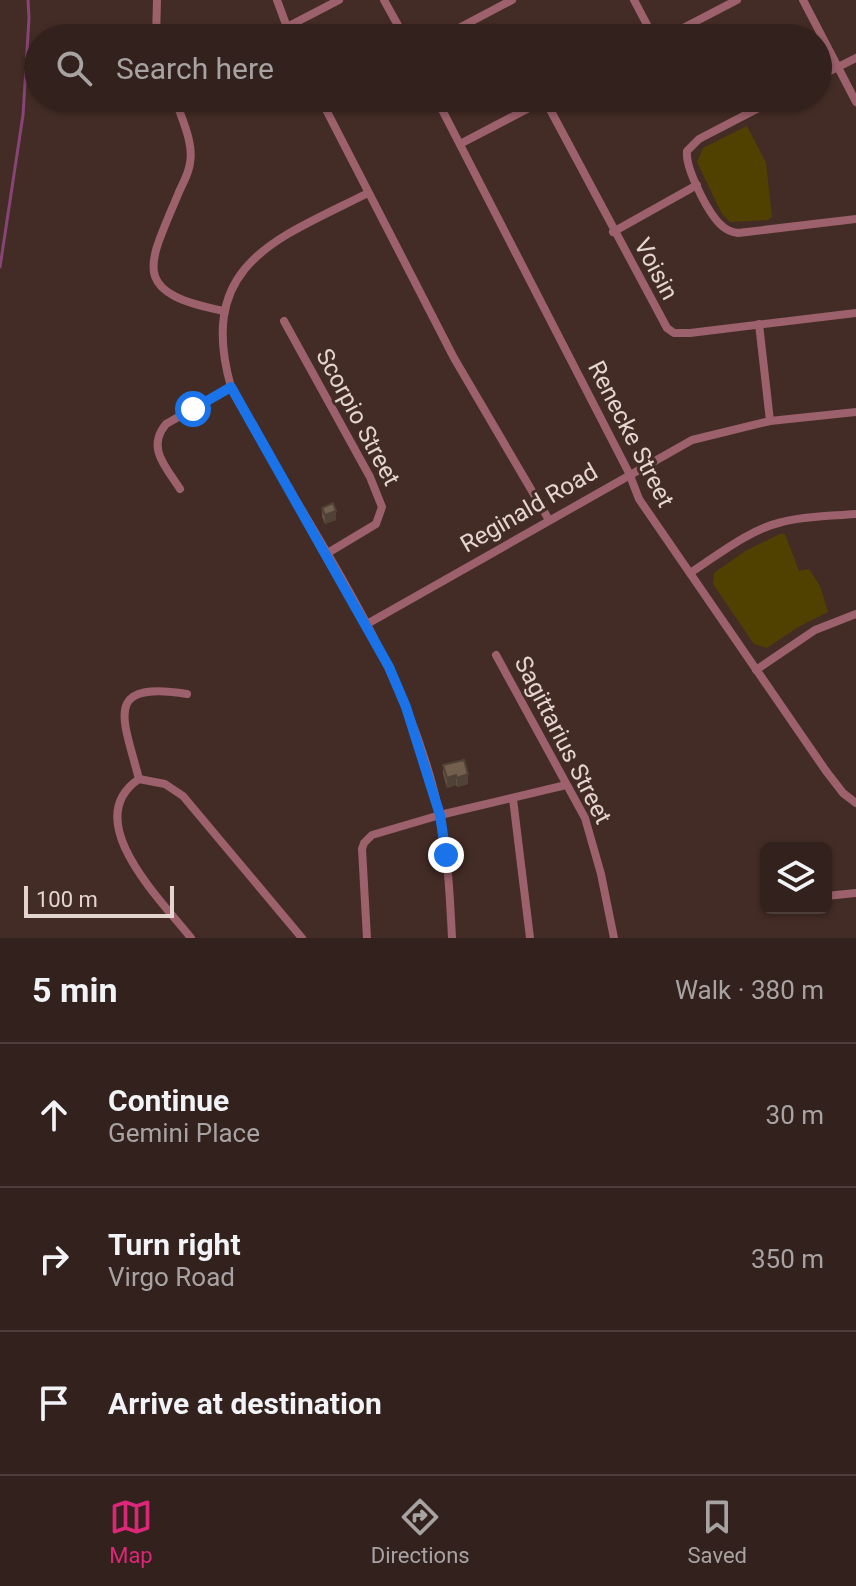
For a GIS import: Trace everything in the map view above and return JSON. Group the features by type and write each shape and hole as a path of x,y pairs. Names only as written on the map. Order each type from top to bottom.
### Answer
{"street":[{"path":"156,24 157,0"},
{"path":"277,0 286,24"},
{"path":"293,24 339,0"},
{"path":"384,0 397,24"},
{"path":"467,24 512,0"},
{"path":"634,0 647,24"},
{"path":"691,24 737,0"},
{"path":"803,0 816,24"},
{"path":"832,56 856,102"},
{"path":"832,70 856,58"},
{"path":"179,112 190,146 191,163 154,251 153,270 162,289 177,299 224,311"},
{"path":"327,112 454,358 549,520"},
{"name":"Renecke Street","path":"443,112 629,473 639,499 826,771 843,793 856,803"},
{"path":"460,144 522,112"},
{"name":"Voisin","path":"553,112 613,232 667,328 674,333 856,313"},
{"path":"752,112 690,146 687,151 687,162 717,222 729,231 751,231 856,219"},
{"path":"613,232 697,185"},
{"path":"368,193 267,245 239,276 224,311 223,351 231,387 367,624 406,707 440,815 449,873 452,938"},
{"name":"Scorpio Street","path":"284,321 370,477 382,507 376,524 326,554"},
{"path":"759,324 770,421"},
{"path":"180,489 156,446 159,432 166,424 231,387"},
{"name":"Reginald Road","path":"367,624 692,440 770,421 856,412"},
{"path":"690,573 771,525 856,514"},
{"path":"756,670 815,630 856,614"},
{"name":"Sagittarius Street","path":"496,655 592,837 614,938"},
{"path":"139,779 123,716 125,704 137,693 150,690 187,694"},
{"path":"191,938 144,879 125,849 119,827 118,803 126,788 139,779 165,784 183,796 302,938"},
{"path":"367,938 364,843 377,832 566,785"},
{"path":"513,799 530,938"},
{"path":"832,895 856,893"}],"shaded area":[{"path":"747,126 766,163 772,217 768,220 730,222 722,214 697,162 703,148"},
{"path":"785,534 799,571 809,569 820,586 828,612 767,648 754,644 713,584 714,573 745,551"}],"building":[{"path":"333,503 336,511 325,515 322,508"},
{"path":"464,760 468,774 447,778 443,765"}],"waterway":[{"path":"28,0 29,24"},
{"path":"0,267 24,99"}],"route":[{"path":"193,409 231,387 367,624 406,707 440,815 446,855"}]}
